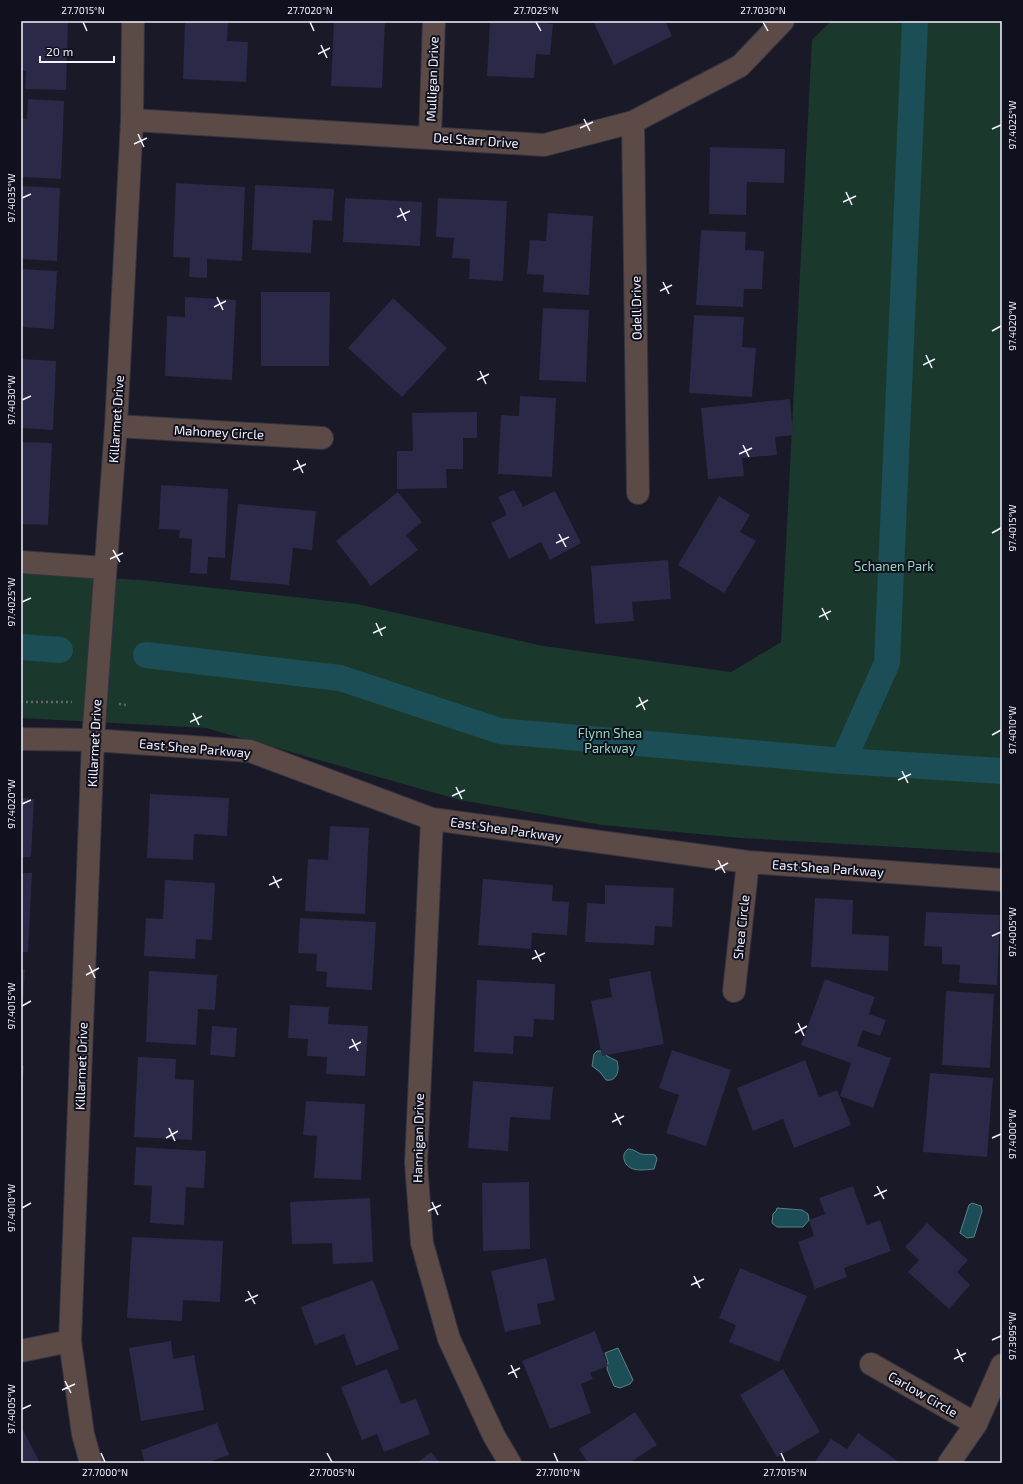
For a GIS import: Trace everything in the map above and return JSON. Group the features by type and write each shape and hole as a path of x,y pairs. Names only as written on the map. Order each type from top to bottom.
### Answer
{"street":[{"name":"Killarmet Drive","path":"91,1463 83,1434 70,1341 93,740 116,426 132,120 133,21"},
{"name":"Mulligan Drive","path":"430,137 434,21"},
{"name":"Del Starr Drive","path":"132,120 544,144 633,122 740,66 783,21"},
{"name":"Odell Drive","path":"633,122 638,493"},
{"name":"Mahoney Circle","path":"116,426 322,438"},
{"path":"21,562 105,568"},
{"name":"East Shea Parkway","path":"21,739 93,740 250,751 432,819 748,862 1002,880"},
{"name":"Hannigan Drive","path":"432,819 416,1164 422,1243 449,1339 494,1436 510,1463"},
{"name":"Shea Circle","path":"734,991 748,862"},
{"path":"21,1351 70,1341"},
{"name":"Carlow Circle","path":"871,1364 976,1424"},
{"path":"949,1463 976,1424 1002,1365"}],"green space":[{"path":"831,21 1002,21 1002,853 741,838 602,825 460,800 206,728 21,718 21,573 141,580 357,604 543,646 731,672 781,642 812,40"}],"shaded area":[{"path":"597,1051 603,1051 607,1056 617,1061 618,1071 617,1075 613,1079 606,1080 600,1072 592,1066 594,1054"},
{"path":"628,1149 641,1154 655,1155 657,1159 654,1169 636,1170 629,1167 624,1159 624,1153"},
{"path":"972,1203 981,1206 982,1211 974,1237 967,1238 960,1233 969,1205"},
{"path":"777,1208 802,1210 808,1214 809,1220 803,1227 777,1227 772,1223 773,1214"},
{"path":"618,1348 633,1380 630,1384 620,1388 614,1386 607,1369 608,1362 605,1353"}],"building":[{"path":"21,21 68,21 66,90 25,89 26,71 21,71"},
{"path":"185,21 228,21 227,41 248,42 246,82 183,79"},
{"path":"334,21 385,21 382,88 331,86"},
{"path":"490,21 538,21 538,23 553,24 550,55 536,54 534,78 487,76"},
{"path":"593,21 665,21 672,36 614,65"},
{"path":"28,99 64,101 61,179 21,177 21,118 27,119"},
{"path":"710,147 785,149 784,183 747,182 746,215 709,214"},
{"path":"176,183 245,187 242,261 207,259 207,278 189,277 190,258 173,257"},
{"path":"255,185 334,189 332,221 313,220 311,253 252,250"},
{"path":"21,186 60,188 57,261 21,259"},
{"path":"345,198 422,202 420,246 343,242"},
{"path":"438,198 507,201 503,281 469,279 470,259 452,258 454,238 436,237"},
{"path":"548,213 593,216 589,295 543,292 544,275 527,274 530,240 546,241"},
{"path":"701,230 746,232 745,250 764,251 762,289 744,289 743,307 696,305"},
{"path":"21,269 57,271 54,329 21,327"},
{"path":"261,292 330,292 329,366 261,366"},
{"path":"185,297 236,300 232,380 165,376 167,316 185,317"},
{"path":"393,298 447,348 402,397 348,348"},
{"path":"543,308 589,310 586,382 539,380"},
{"path":"694,315 744,317 742,347 756,348 752,397 689,393"},
{"path":"21,359 56,361 53,430 21,428"},
{"path":"520,396 556,398 552,477 498,474 501,415 519,416"},
{"path":"790,399 793,435 775,437 777,455 742,458 744,476 708,479 701,408"},
{"path":"477,412 477,438 463,438 463,469 446,469 447,488 397,489 397,451 413,451 412,413"},
{"path":"21,442 52,443 48,525 21,524"},
{"path":"161,485 228,489 225,558 208,557 207,574 190,573 192,539 179,538 180,530 159,529"},
{"path":"514,490 523,507 555,491 581,543 550,560 541,542 509,559 491,523 507,515 498,497"},
{"path":"398,492 422,522 406,535 418,550 371,586 336,541"},
{"path":"719,496 750,515 740,532 756,541 724,593 678,565"},
{"path":"238,504 316,511 312,550 293,548 289,585 230,580"},
{"path":"668,560 671,599 632,602 634,621 595,624 591,566"},
{"path":"150,794 229,798 227,836 194,834 193,860 147,858"},
{"path":"21,798 34,799 31,857 21,857"},
{"path":"330,826 369,828 365,914 305,911 308,859 328,860"},
{"path":"21,873 32,873 28,952 21,952"},
{"path":"483,879 553,885 552,901 569,902 567,935 532,933 531,949 478,945"},
{"path":"165,880 215,883 212,940 196,939 195,959 144,956 146,918 163,919"},
{"path":"605,885 674,888 672,927 655,926 654,945 585,942 587,903 605,904"},
{"path":"815,898 853,900 852,934 889,936 888,971 811,967"},
{"path":"926,912 1000,915 997,985 959,983 960,965 942,964 942,947 924,946"},
{"path":"300,918 376,922 372,990 326,987 327,972 316,971 317,954 298,953"},
{"path":"21,969 25,969 22,1023 21,1023"},
{"path":"149,971 217,975 215,1010 198,1009 196,1045 146,1042"},
{"path":"650,971 664,1044 602,1056 591,1001 612,997 609,979"},
{"path":"825,979 875,997 869,1014 886,1020 880,1036 863,1030 857,1046 891,1058 873,1108 840,1096 851,1063 801,1045"},
{"path":"477,980 555,984 554,1020 534,1019 533,1037 514,1036 513,1054 474,1052"},
{"path":"946,991 994,994 990,1068 942,1065"},
{"path":"290,1005 329,1007 328,1024 368,1026 365,1076 326,1074 327,1057 307,1056 308,1039 288,1038"},
{"path":"212,1026 237,1028 235,1057 210,1055"},
{"path":"672,1050 731,1070 706,1146 666,1133 679,1095 659,1088"},
{"path":"138,1057 176,1059 175,1079 194,1080 192,1140 134,1137"},
{"path":"805,1060 819,1097 837,1090 851,1125 794,1148 783,1119 753,1131 737,1088"},
{"path":"21,1065 24,1066 22,1092 21,1092"},
{"path":"930,1073 993,1078 987,1157 923,1152"},
{"path":"473,1081 553,1087 550,1120 510,1117 508,1151 468,1148"},
{"path":"306,1101 365,1104 361,1180 314,1178 317,1136 303,1135"},
{"path":"136,1147 206,1151 204,1188 186,1187 184,1225 150,1223 152,1186 134,1185"},
{"path":"529,1182 530,1249 483,1251 482,1183"},
{"path":"853,1186 867,1225 880,1220 891,1251 844,1268 847,1277 815,1289 798,1242 814,1236 809,1220 825,1214 819,1198"},
{"path":"370,1198 373,1262 333,1264 332,1243 292,1244 290,1202"},
{"path":"927,1223 968,1260 957,1272 970,1285 949,1309 908,1272 919,1260 905,1247"},
{"path":"132,1237 223,1241 220,1302 183,1300 182,1321 127,1318"},
{"path":"546,1258 555,1300 537,1304 541,1324 505,1332 491,1271"},
{"path":"740,1268 807,1296 779,1362 729,1342 736,1325 719,1318"},
{"path":"373,1280 399,1349 356,1366 344,1334 315,1345 301,1307"},
{"path":"595,1331 608,1366 590,1373 593,1379 581,1384 591,1413 550,1429 522,1361"},
{"path":"171,1341 173,1359 194,1355 204,1410 141,1421 129,1348"},
{"path":"387,1369 401,1404 416,1399 430,1434 384,1452 377,1434 362,1440 341,1387"},
{"path":"783,1369 820,1432 777,1457 740,1395"},
{"path":"635,1412 657,1445 629,1463 588,1463 579,1449"},
{"path":"217,1423 229,1455 206,1463 145,1463 141,1450"},
{"path":"21,1426 40,1463 21,1463"},
{"path":"858,1433 900,1463 814,1463 831,1439 847,1449"},
{"path":"431,1452 440,1463 417,1463"}],"waterway":[{"path":"843,761 887,663 915,21"},
{"path":"21,647 60,650"},
{"path":"146,655 340,678 500,731 843,761 1002,771"}],"park label":[{"name":"Schanen Park","path":"894,566"},
{"name":"Flynn Shea Parkway","path":"610,740"}]}
